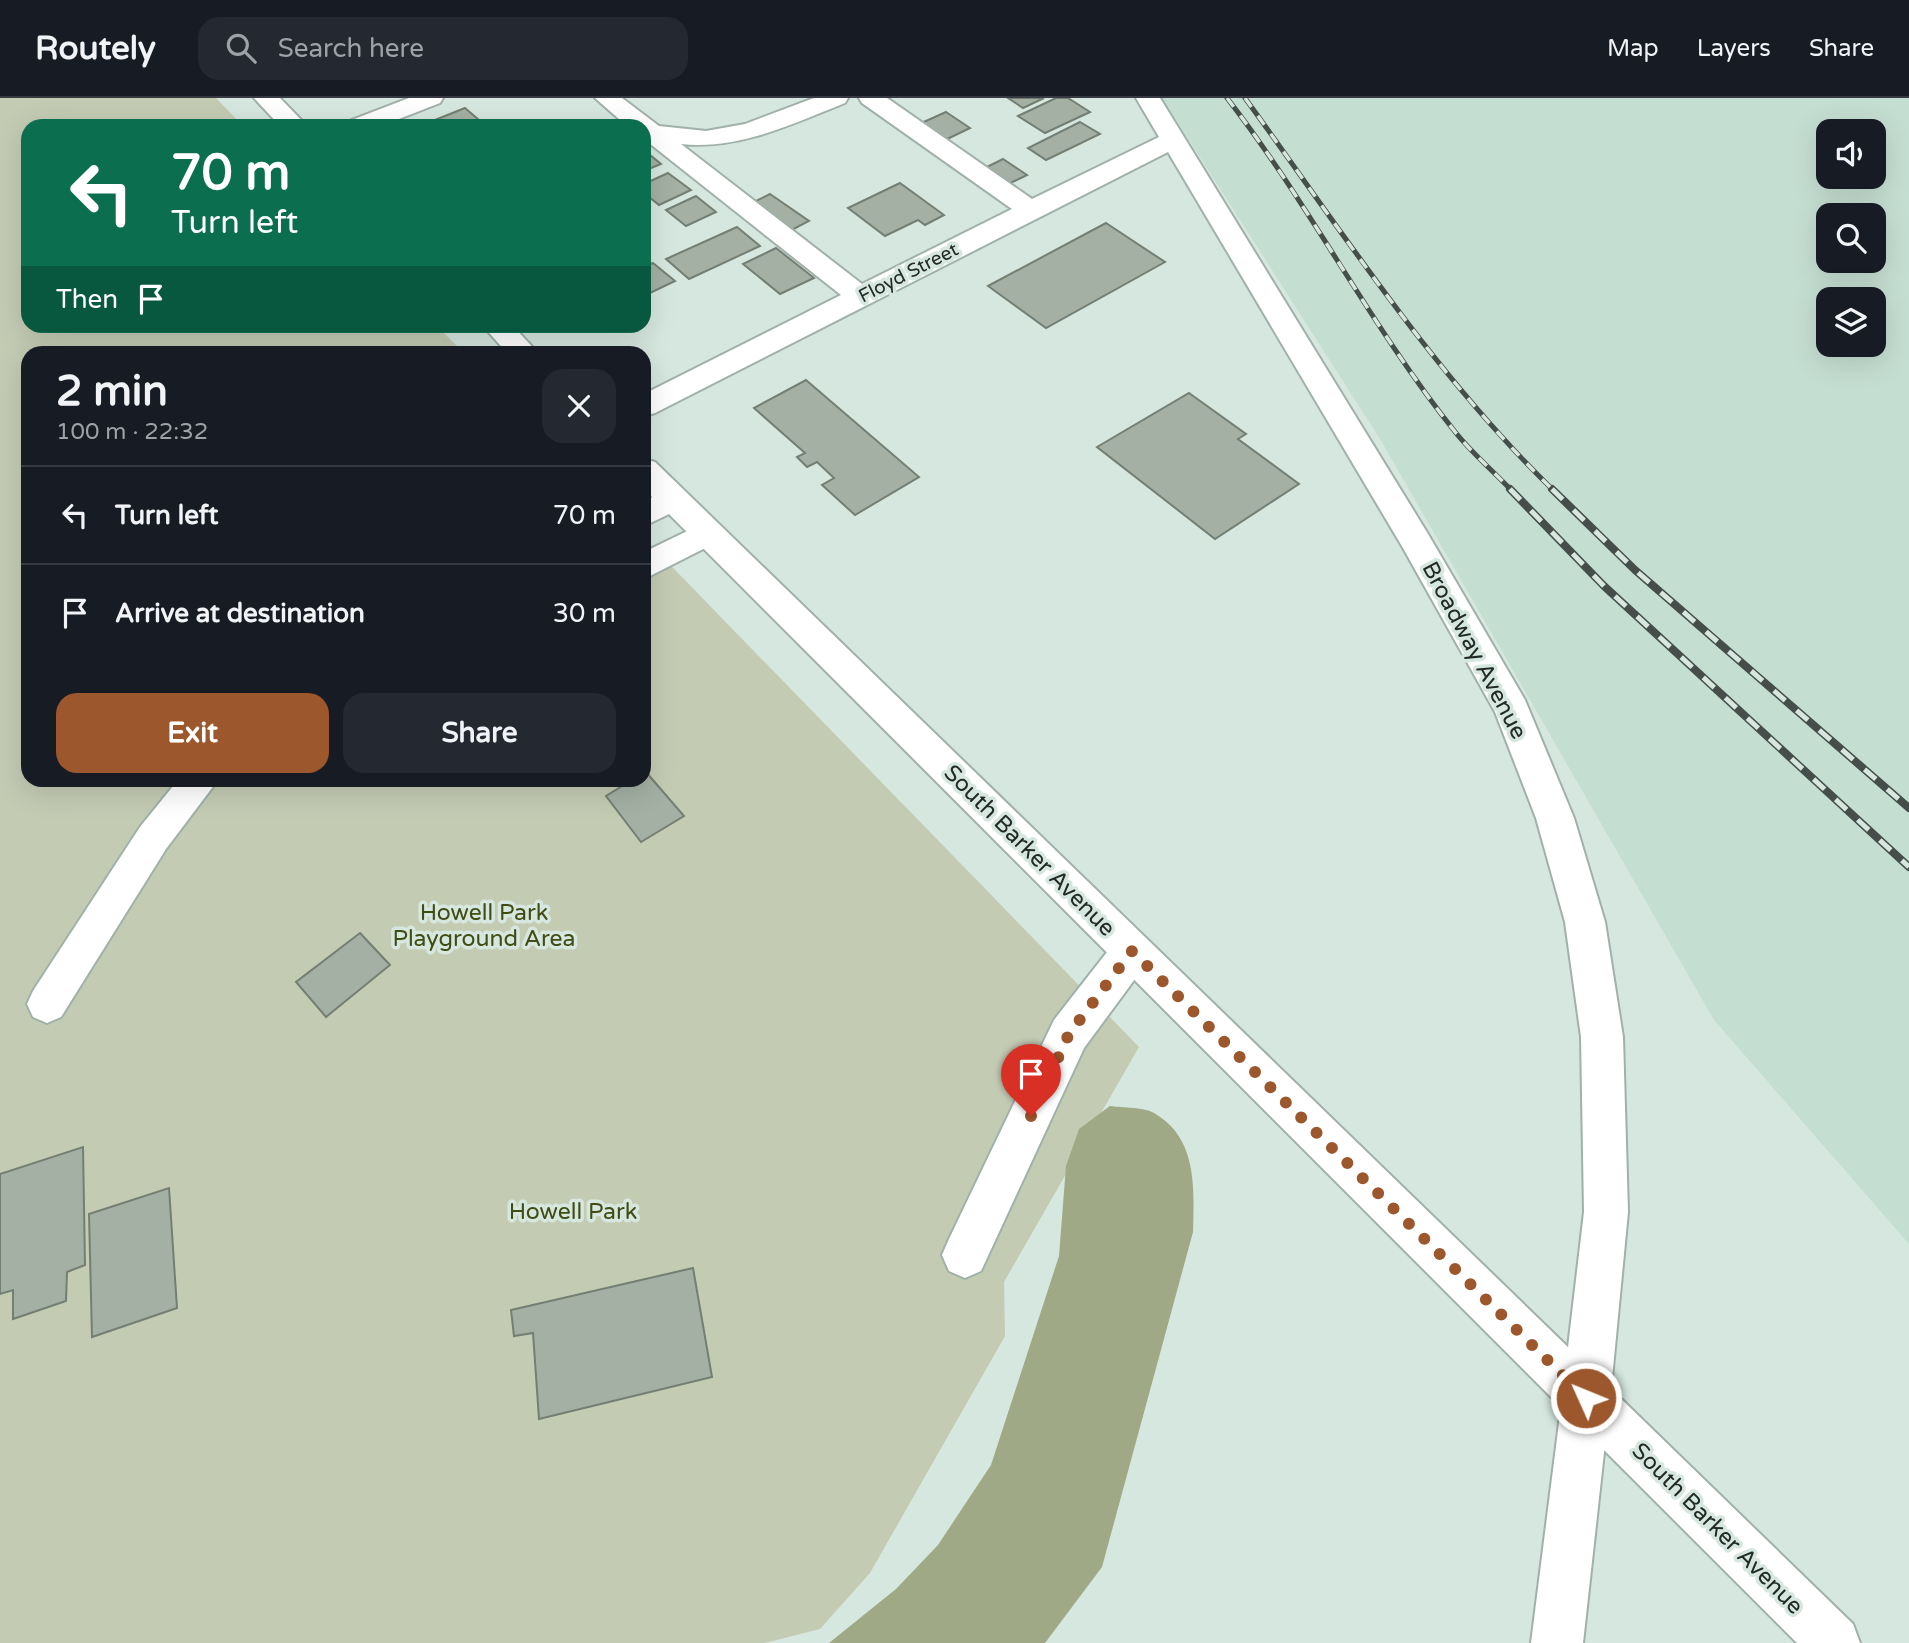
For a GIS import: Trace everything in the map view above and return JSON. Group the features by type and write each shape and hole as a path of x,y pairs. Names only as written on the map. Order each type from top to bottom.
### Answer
{"street":[{"path":"266,98 287,119"},
{"path":"376,119 431,98"},
{"path":"607,98 633,119"},
{"path":"651,130 706,139 751,131 836,98"},
{"path":"871,98 1030,209"},
{"name":"Broadway Avenue","path":"1148,98 1416,542 1512,710 1555,818 1584,922 1603,1050 1606,1212 1558,1643"},
{"path":"651,133 860,296"},
{"name":"Floyd Street","path":"651,402 1030,209 1173,140"},
{"path":"504,333 518,346"},
{"name":"South Barker Avenue","path":"651,487 659,507 708,533 1833,1643"},
{"path":"651,563 708,533"},
{"path":"47,1004 153,838 194,787"},
{"path":"965,1255 1069,1034 1132,951"}],"shaded area":[{"path":"1162,98 1909,98 1909,1244 1714,1020 1380,439"}],"green space":[{"name":"Howell Park","path":"0,98 216,98 236,119 21,119 21,333 444,333 457,346 21,346 21,787 651,787 651,545 1139,1047 1004,1282 1005,1336 870,1573 820,1629 765,1643 0,1643"},
{"path":"1110,1106 1150,1111 1179,1136 1186,1150 1193,1182 1193,1232 1102,1567 1045,1643 829,1643 896,1589 938,1545 991,1465 1059,1256 1066,1166 1079,1129"}],"building":[{"path":"1008,98 1044,98 1023,108"},
{"path":"1056,98 1068,98 1090,112 1045,133 1018,116"},
{"path":"465,108 478,119 438,119"},
{"path":"946,112 970,128 941,142 917,125"},
{"path":"1080,122 1100,134 1046,160 1028,148"},
{"path":"651,156 661,164 651,168"},
{"path":"1003,159 1027,175 1002,187 979,171"},
{"path":"668,173 691,190 659,205 651,199 651,181"},
{"path":"900,183 944,215 925,225 918,220 885,236 848,208"},
{"path":"770,194 809,221 786,233 748,205"},
{"path":"696,196 716,212 686,226 666,210"},
{"path":"1106,223 1165,262 1046,328 988,286"},
{"path":"737,227 760,246 689,279 666,259"},
{"path":"776,248 814,278 780,294 743,264"},
{"path":"653,263 675,281 651,293"},
{"path":"806,380 919,477 855,515 822,485 834,478 817,462 807,467 797,457 805,453 754,408"},
{"path":"1189,393 1246,434 1238,439 1299,484 1215,539 1097,447"},
{"path":"651,778 684,816 641,842 606,796 621,787 651,787"},
{"path":"360,933 390,965 326,1017 296,982"},
{"path":"83,1147 85,1265 67,1272 66,1301 13,1319 13,1290 0,1294 0,1174"},
{"path":"169,1188 177,1308 92,1337 89,1214"},
{"path":"693,1268 712,1377 539,1419 533,1333 514,1336 511,1310"}],"railway":[{"path":"1227,98 1286,181 1425,393 1462,440 1511,490"},
{"path":"1245,98 1429,351 1468,399 1553,490"},
{"path":"1510,489 1604,586 1909,867"},
{"path":"1553,490 1635,570 1909,808"}],"route":[{"path":"1031,1116 1069,1034 1132,951 1586,1398"}],"park label":[{"name":"Howell Park Playground Area","path":"484,925"}]}
